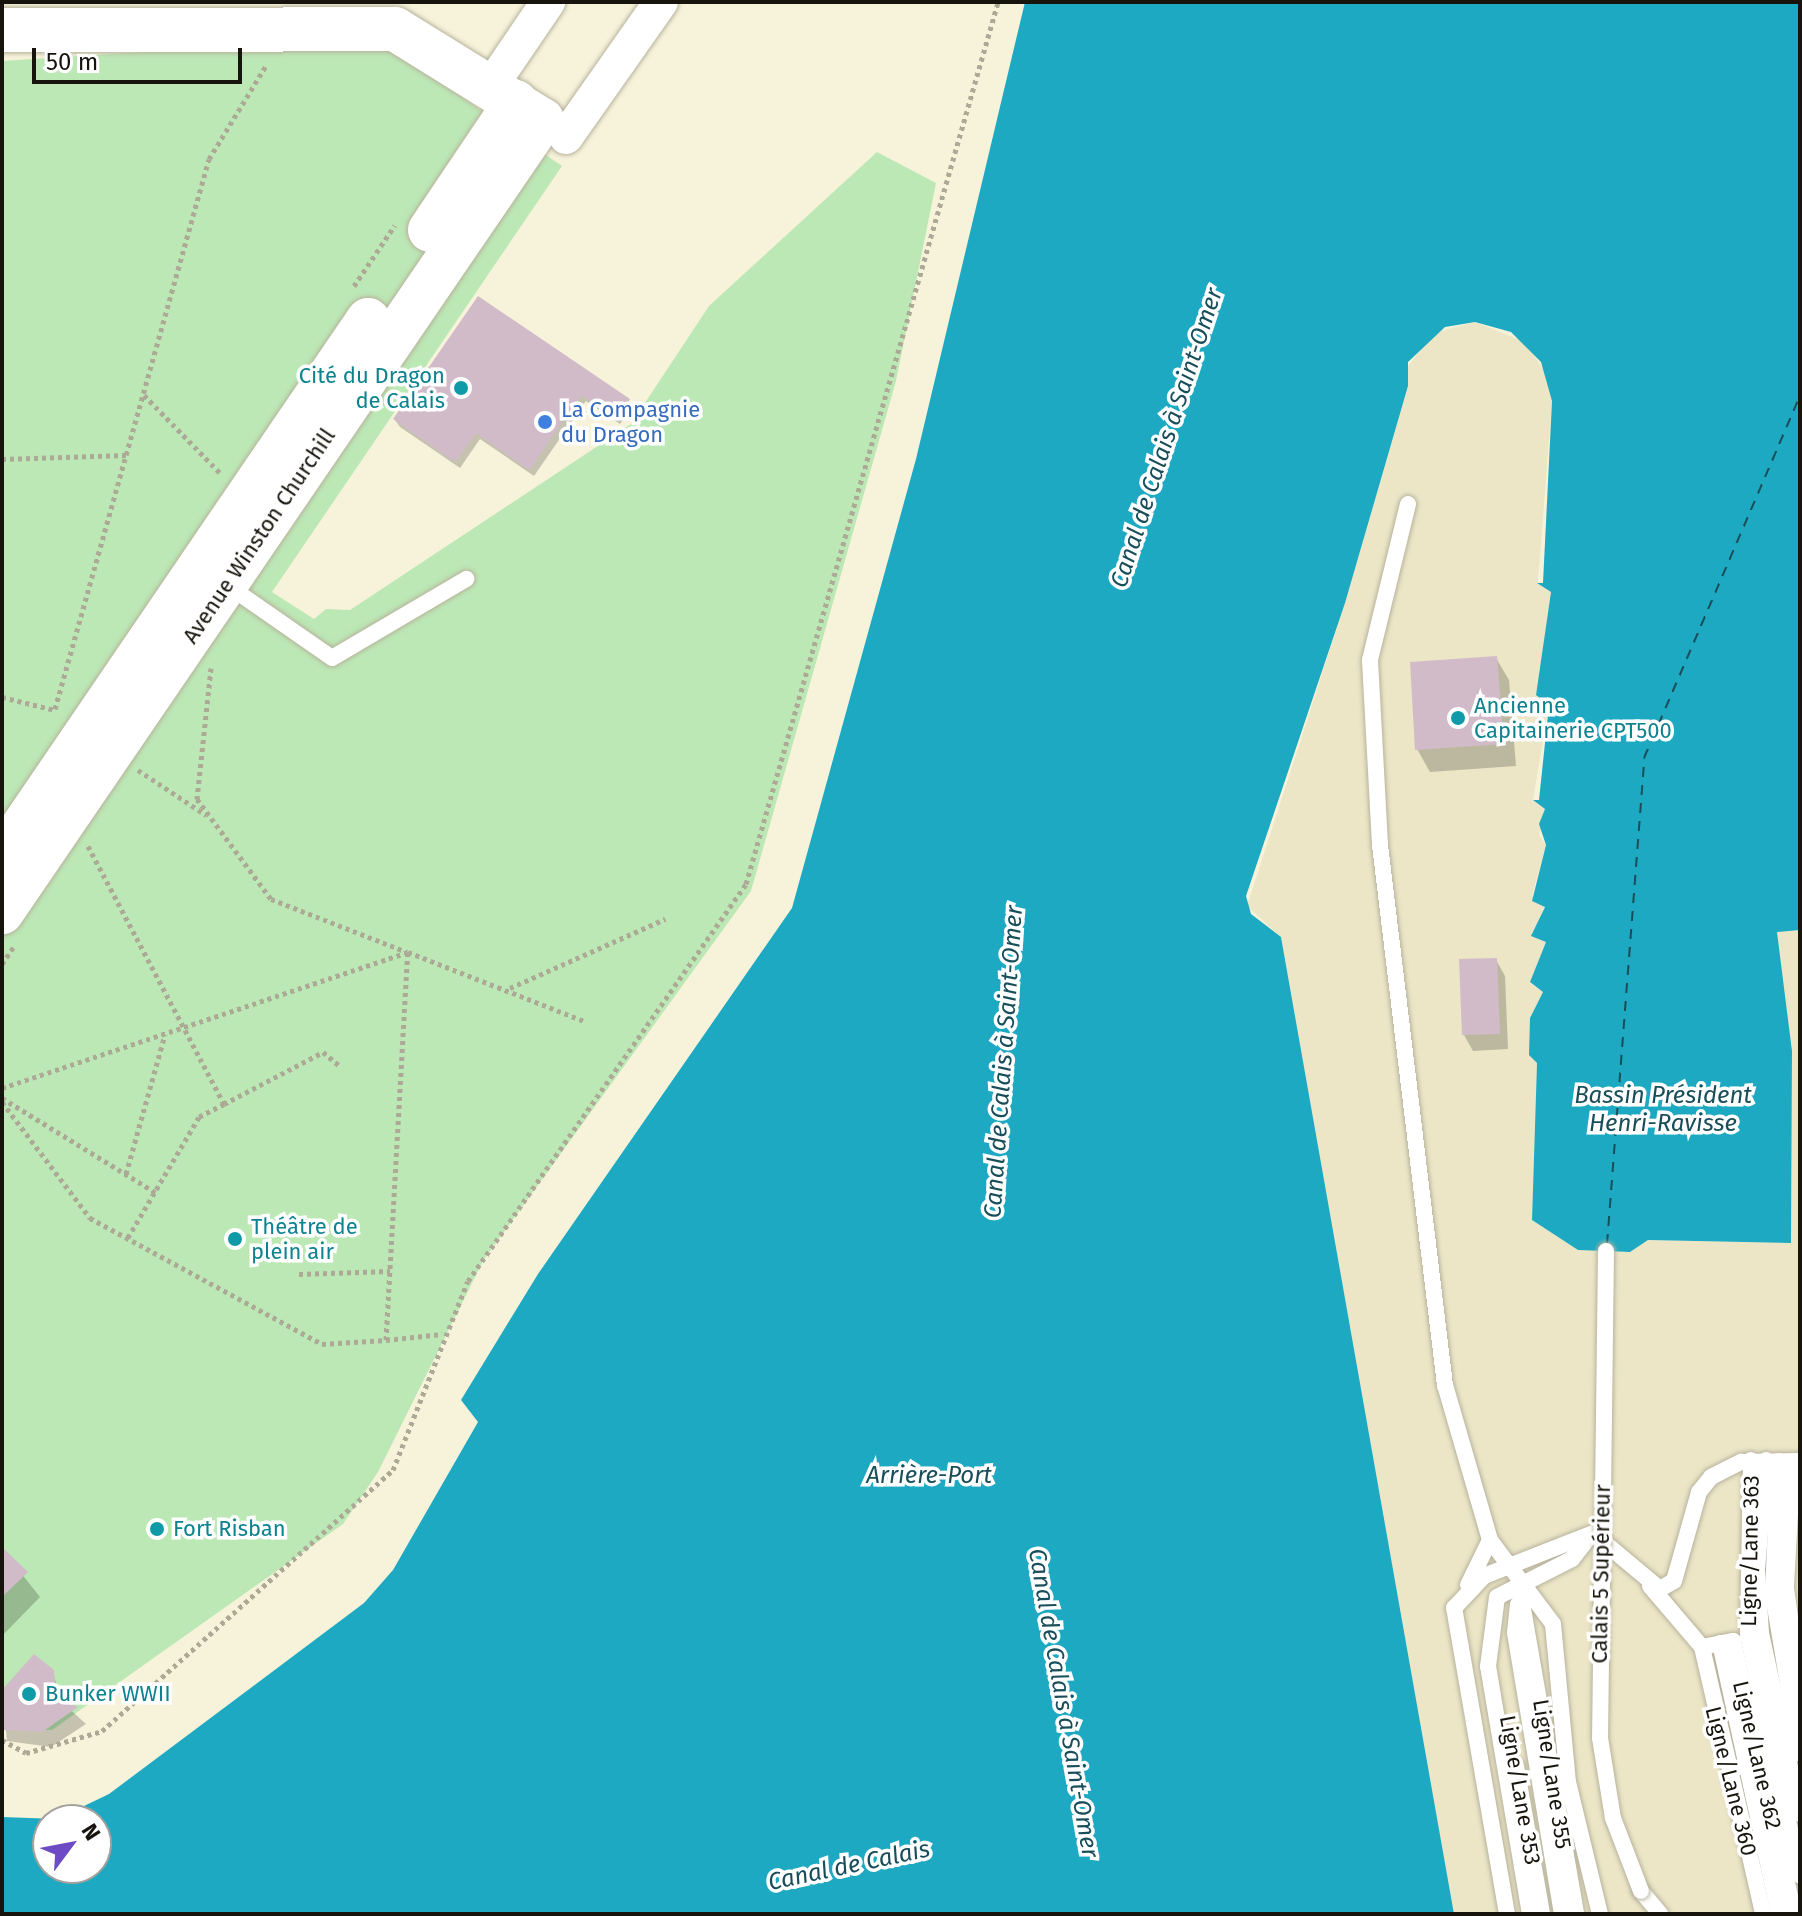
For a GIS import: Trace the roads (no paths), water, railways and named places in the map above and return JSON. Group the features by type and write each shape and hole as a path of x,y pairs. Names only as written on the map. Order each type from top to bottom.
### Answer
{"street":[{"path":"2,30 405,31 529,111 548,2"},
{"name":"Avenue Winston Churchill","path":"2,857 529,111 661,2"},
{"name":"Avenue Winston Churchill","path":"2,912 226,584 529,111"}],"lane":[{"path":"1408,504 1370,660 1380,845 1445,1385 1490,1540 1553,1624 1568,1782 1600,1914"},
{"path":"226,584 332,658 466,579"},
{"name":"Calais 5 Supérieur","path":"1606,1251 1600,1738 1613,1818 1641,1891 1660,1914"},
{"path":"1650,1586 1674,1581 1699,1492 1711,1477 1778,1460"},
{"path":"1778,1460 1786,1588 1800,1690"},
{"path":"1778,1460 1773,1595 1800,1754"},
{"path":"1778,1460 1761,1633 1800,1814"},
{"name":"Ligne/Lane 363","path":"1778,1460 1748,1635 1800,1875"},
{"path":"1467,1589 1509,1565 1593,1533"},
{"path":"1593,1533 1621,1550 1702,1647 1726,1642 1779,1914"},
{"path":"1530,1914 1493,1666 1497,1597 1572,1559 1593,1533"},
{"path":"1490,1540 1467,1589 1454,1608 1507,1914"},
{"path":"1521,1585 1522,1633 1562,1914"},
{"name":"Ligne/Lane 355","path":"1522,1633 1576,1914"},
{"name":"Ligne/Lane 362","path":"1726,1642 1794,1914"},
{"name":"Ligne/Lane 360","path":"1702,1647 1763,1914"},
{"name":"Ligne/Lane 353","path":"1493,1666 1542,1914"}],"water":[{"name":"Arrière-Port","path":"1025,2 1800,2 1800,930 1777,932 1792,1051 1791,1243 1648,1240 1630,1252 1578,1250 1532,1220 1537,1063 1529,1055 1530,1018 1543,992 1530,982 1546,942 1531,936 1545,907 1532,901 1546,845 1539,824 1545,809 1533,800 1539,800 1549,705 1536,695 1551,592 1537,583 1543,583 1552,401 1541,362 1511,332 1475,322 1445,327 1408,362 1408,386 1345,603 1246,896 1251,914 1281,937 1454,1914 2,1914 2,1817 32,1818 32,1884 112,1884 112,1804 88,1804 109,1794 364,1603 393,1570 478,1422 461,1400 538,1274 792,908 916,459"}],"place":[{"name":"Cité du Dragon de Calais","path":"461,388"},
{"name":"La Compagnie du Dragon","path":"545,422"},
{"name":"Ancienne Capitainerie CPT500","path":"1458,718"},
{"name":"Théâtre de plein air","path":"235,1239"},
{"name":"Fort Risban","path":"157,1529"},
{"name":"Bunker WWII","path":"29,1694"}],"water label":[{"name":"Canal de Calais à Saint-Omer","path":"1167,438"},
{"name":"Canal de Calais à Saint-Omer","path":"1004,1062"},
{"name":"Bassin Président Henri-Ravisse","path":"1663,1110"},
{"name":"Canal de Calais à Saint-Omer","path":"1063,1703"},
{"name":"Canal de Calais","path":"849,1866"}]}
